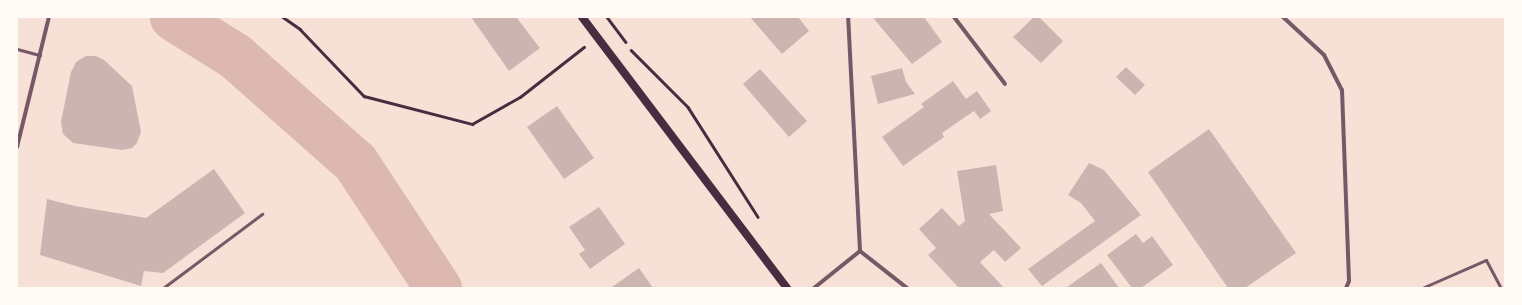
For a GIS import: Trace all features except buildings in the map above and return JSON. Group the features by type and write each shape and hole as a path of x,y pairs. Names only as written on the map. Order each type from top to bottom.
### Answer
{"main road":[{"path":"582,17 787,288"}],"street":[{"path":"17,147 49,17"},
{"path":"848,17 860,251 907,288"},
{"path":"954,17 1005,84"},
{"path":"1283,17 1324,55 1342,90 1349,281 1346,288"},
{"path":"814,288 860,251"}],"lane":[{"path":"17,49 40,55"},
{"path":"163,288 262,214"},
{"path":"1422,288 1486,260 1501,288"}],"path":[{"path":"283,17 300,29 364,96 472,124 520,97 597,37"},
{"path":"607,17 632,50 688,107 762,223"}],"waterway":[{"path":"173,17 235,56 355,162 438,288"}]}
